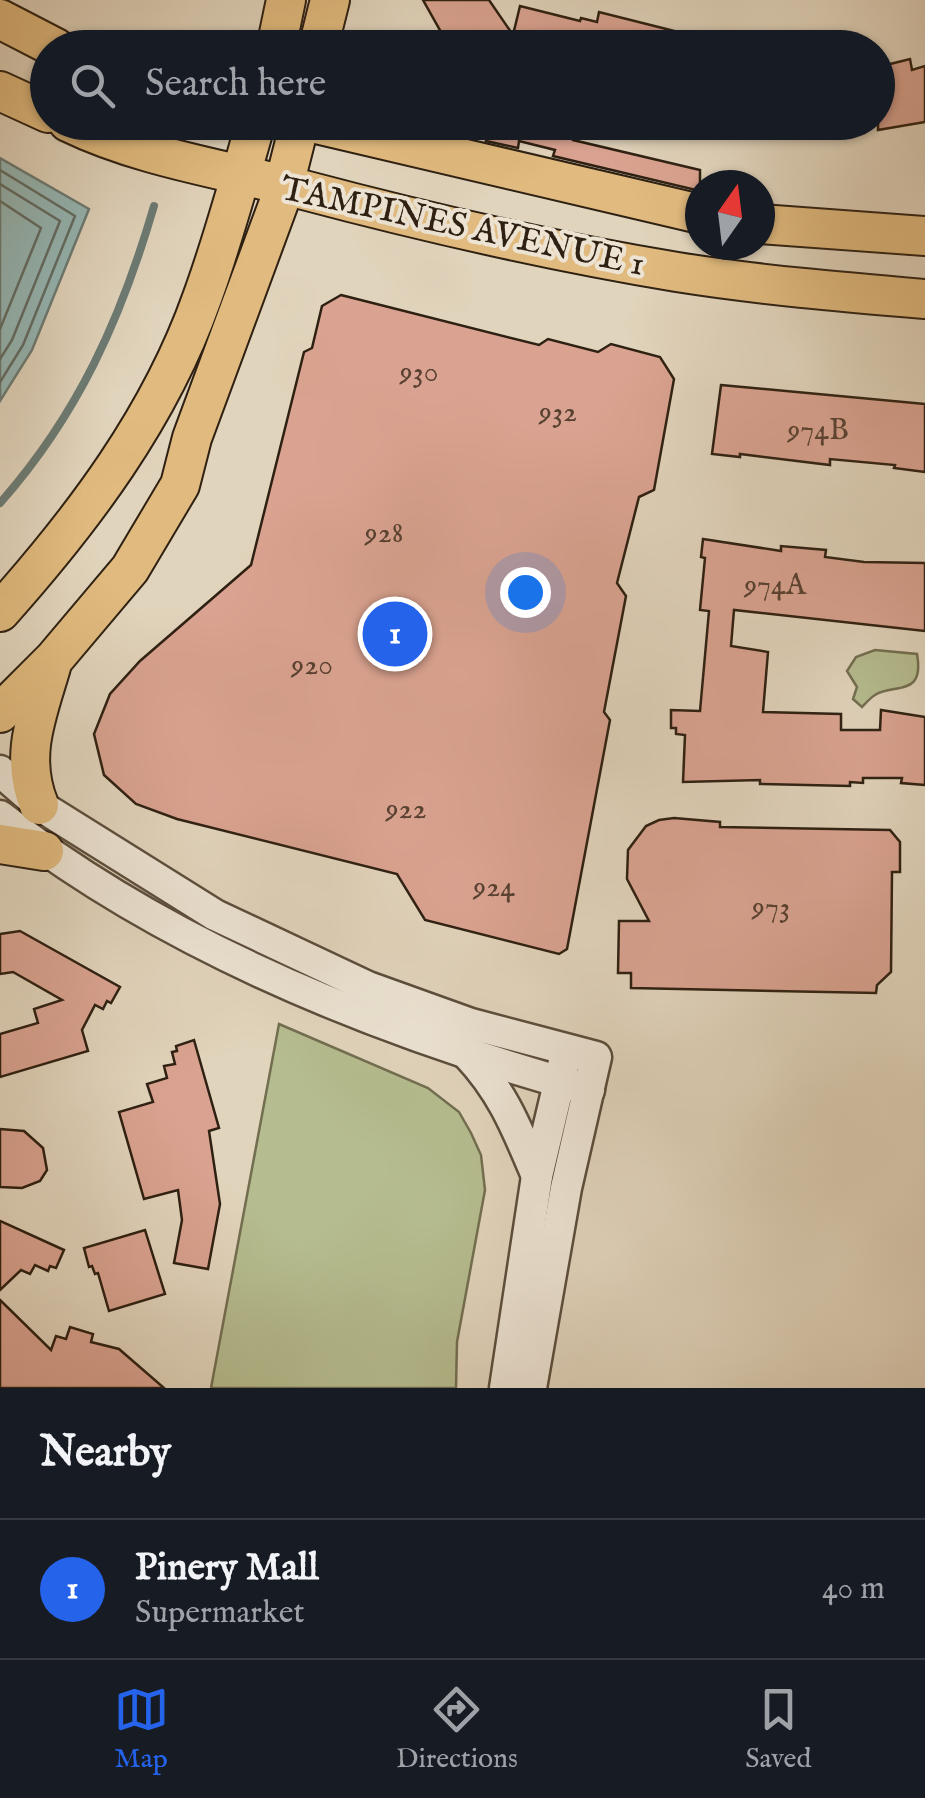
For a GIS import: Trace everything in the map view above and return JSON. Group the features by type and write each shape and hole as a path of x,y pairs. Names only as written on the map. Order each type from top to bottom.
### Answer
{"main road":[{"path":"280,30 286,0"},
{"path":"0,19 30,35"},
{"path":"0,91 30,105"},
{"name":"TAMPINES AVENUE 1","path":"113,140 352,205 674,272 925,300"},
{"path":"2,605 110,477 160,392 202,300 251,140"},
{"path":"0,713 54,660 130,568 180,485 192,438 298,140"},
{"name":"TAMPINES AVENUE 1","path":"408,140 685,210"},
{"path":"260,256 294,222 352,205"},
{"path":"775,225 925,236"},
{"path":"39,805 30,782 30,750 54,660"},
{"path":"0,844 44,851"}],"street":[{"path":"0,771 39,805 215,915 368,987 471,1024 596,1056 575,1086 537,1176 505,1388"},
{"path":"0,816 44,851 210,948 371,1019 466,1054 575,1086"},
{"path":"531,1388 566,1188 575,1086 566,1049"},
{"path":"466,1054 491,1079 512,1115 537,1176"}],"green space":[{"path":"875,650 917,654 916,677 906,686 875,695 862,707 853,699 857,687 847,671 856,657"},
{"path":"279,1024 428,1088 459,1112 471,1133 481,1155 485,1190 457,1342 456,1388 211,1388"}],"water":[{"path":"0,158 89,209 32,350 0,401"}],"building":[{"path":"423,0 489,0 510,30 440,30"},
{"path":"520,6 580,21 581,18 597,22 599,12 670,30 514,30"},
{"path":"910,59 912,70 925,66 925,122 895,127 895,63"},
{"path":"573,140 700,170 685,170 685,187 553,156 555,150 519,141 518,148 486,141"},
{"path":"341,295 539,345 548,339 598,352 611,344 660,357 674,379 654,490 639,497 617,583 626,596 604,712 610,720 567,949 559,954 425,920 397,874 177,819 136,804 104,775 94,734 110,694 140,661 251,565 304,352 312,348 322,306"},
{"path":"721,385 925,404 925,472 830,459 830,465 712,454"},
{"path":"703,539 781,551 781,546 826,550 825,557 864,562 925,563 925,631 734,610 731,646 768,652 763,712 841,714 841,730 880,730 881,710 925,717 925,785 901,783 902,778 863,778 863,783 850,782 850,786 760,784 760,780 683,782 685,735 676,734 676,728 671,728 671,710 700,711 709,611 700,610"},
{"path":"674,818 720,822 720,827 890,830 900,842 900,872 892,872 891,972 877,985 876,993 631,988 631,973 618,973 619,921 649,921 627,879 628,850 646,826"},
{"path":"20,931 120,987 103,1009 95,1005 82,1030 88,1051 0,1077 0,1034 38,1023 34,1009 62,1000 13,972 0,974 0,934"},
{"path":"194,1040 219,1128 209,1131 220,1204 208,1269 174,1263 182,1220 178,1190 144,1199 119,1112 153,1102 147,1084 167,1078 164,1066 175,1064 172,1052 177,1051 176,1046"},
{"path":"0,1129 24,1131 43,1148 47,1170 40,1181 22,1188 0,1187"},
{"path":"0,1221 64,1250 56,1268 50,1266 48,1271 35,1265 30,1274 21,1270 0,1290"},
{"path":"145,1230 165,1294 109,1311 98,1273 89,1267 84,1248"},
{"path":"0,1300 51,1350 56,1336 66,1339 70,1327 93,1334 91,1342 119,1349 164,1388 0,1388"}],"waterway":[{"path":"0,503 52,435 94,364 127,288 154,206"}],"place":[{"name":"Pinery Mall","path":"395,634"}]}
